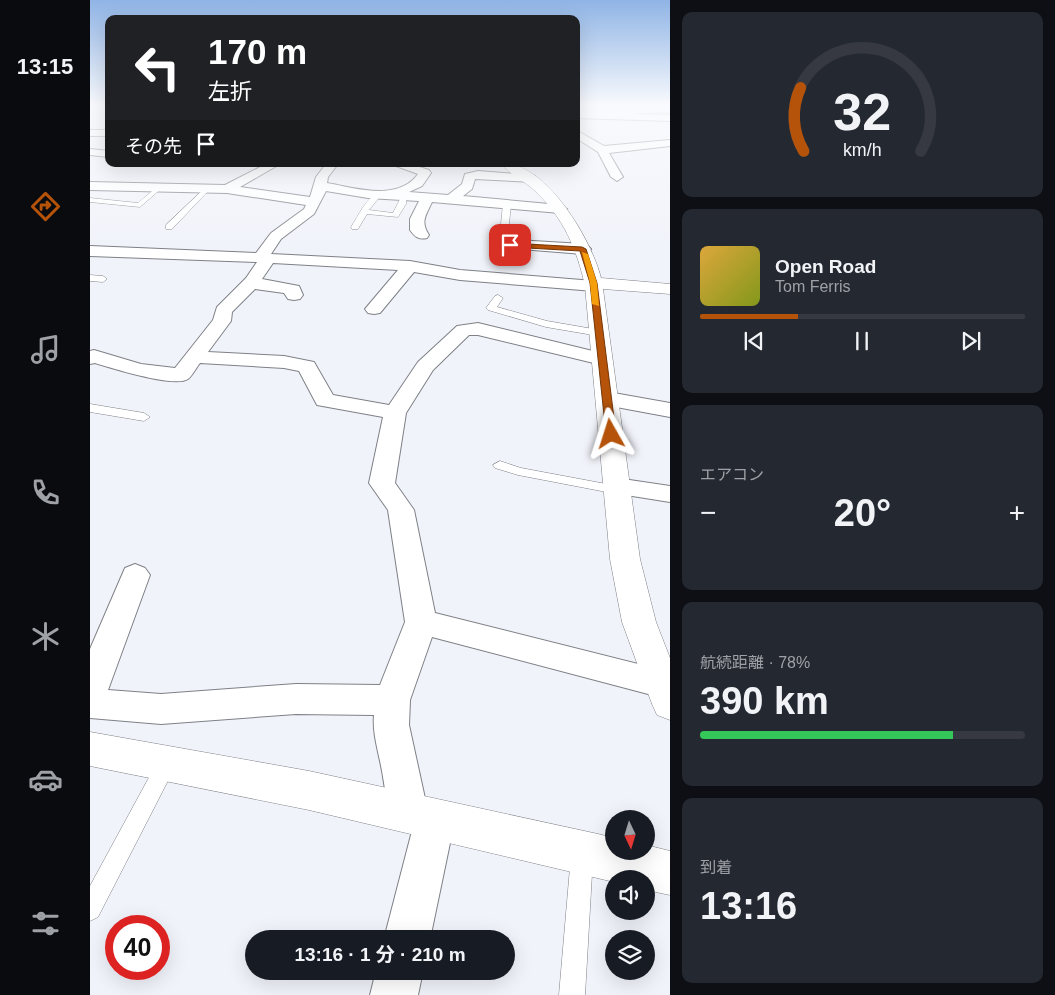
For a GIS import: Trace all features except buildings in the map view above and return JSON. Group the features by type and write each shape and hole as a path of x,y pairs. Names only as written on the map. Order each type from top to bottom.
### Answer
{"street":[{"path":"603,151 617,177"},
{"path":"90,152 105,154"},
{"path":"227,189 268,167"},
{"path":"90,358 94,356 139,370 180,375 222,321 223,311 251,283 276,236 309,211 319,193 322,177 330,167"},
{"path":"398,196 418,183 424,173 408,167"},
{"path":"513,167 531,178 560,208 582,249 594,285 625,559 639,622 667,692"},
{"path":"450,199 468,186 469,177 478,175 531,178"},
{"path":"128,187 138,177"},
{"path":"90,186 227,189 314,202"},
{"path":"319,186 398,196 560,208"},
{"path":"248,204 262,195"},
{"path":"422,235 418,230 417,219 427,198"},
{"path":"499,244 582,249"},
{"path":"90,251 193,254 410,266 460,275 670,289"},
{"path":"374,308 410,266"},
{"path":"251,283 288,288 292,290 294,295"},
{"path":"408,930 422,816 404,779 391,725 392,700 421,622 401,510 382,483 395,413 425,366 464,330 478,329 602,359"},
{"path":"195,357 284,362 307,366 324,400 395,413"},
{"path":"608,399 670,410"},
{"path":"616,488 670,494"},
{"path":"90,691 135,575"},
{"path":"421,622 667,692"},
{"path":"90,703 161,709 296,700 392,700"},
{"path":"90,749 168,762 422,816 670,873"},
{"path":"394,995 398,980"}],"lane":[{"path":"90,200 140,206 160,187"},
{"path":"169,227 208,188"},
{"path":"355,227 364,212 379,194"},
{"path":"364,212 395,215 402,204 398,196"},
{"path":"505,224 506,204"},
{"path":"90,278 103,279"},
{"path":"498,298 491,308 546,324 600,333"},
{"path":"90,408 144,417"},
{"path":"500,465 518,471 616,488"},
{"path":"90,909 168,762"},
{"path":"572,995 582,852"}],"slow traffic":[{"path":"584,254 594,283 596,304"}],"route":[{"path":"510,245 582,249 594,283 611,434"}]}
